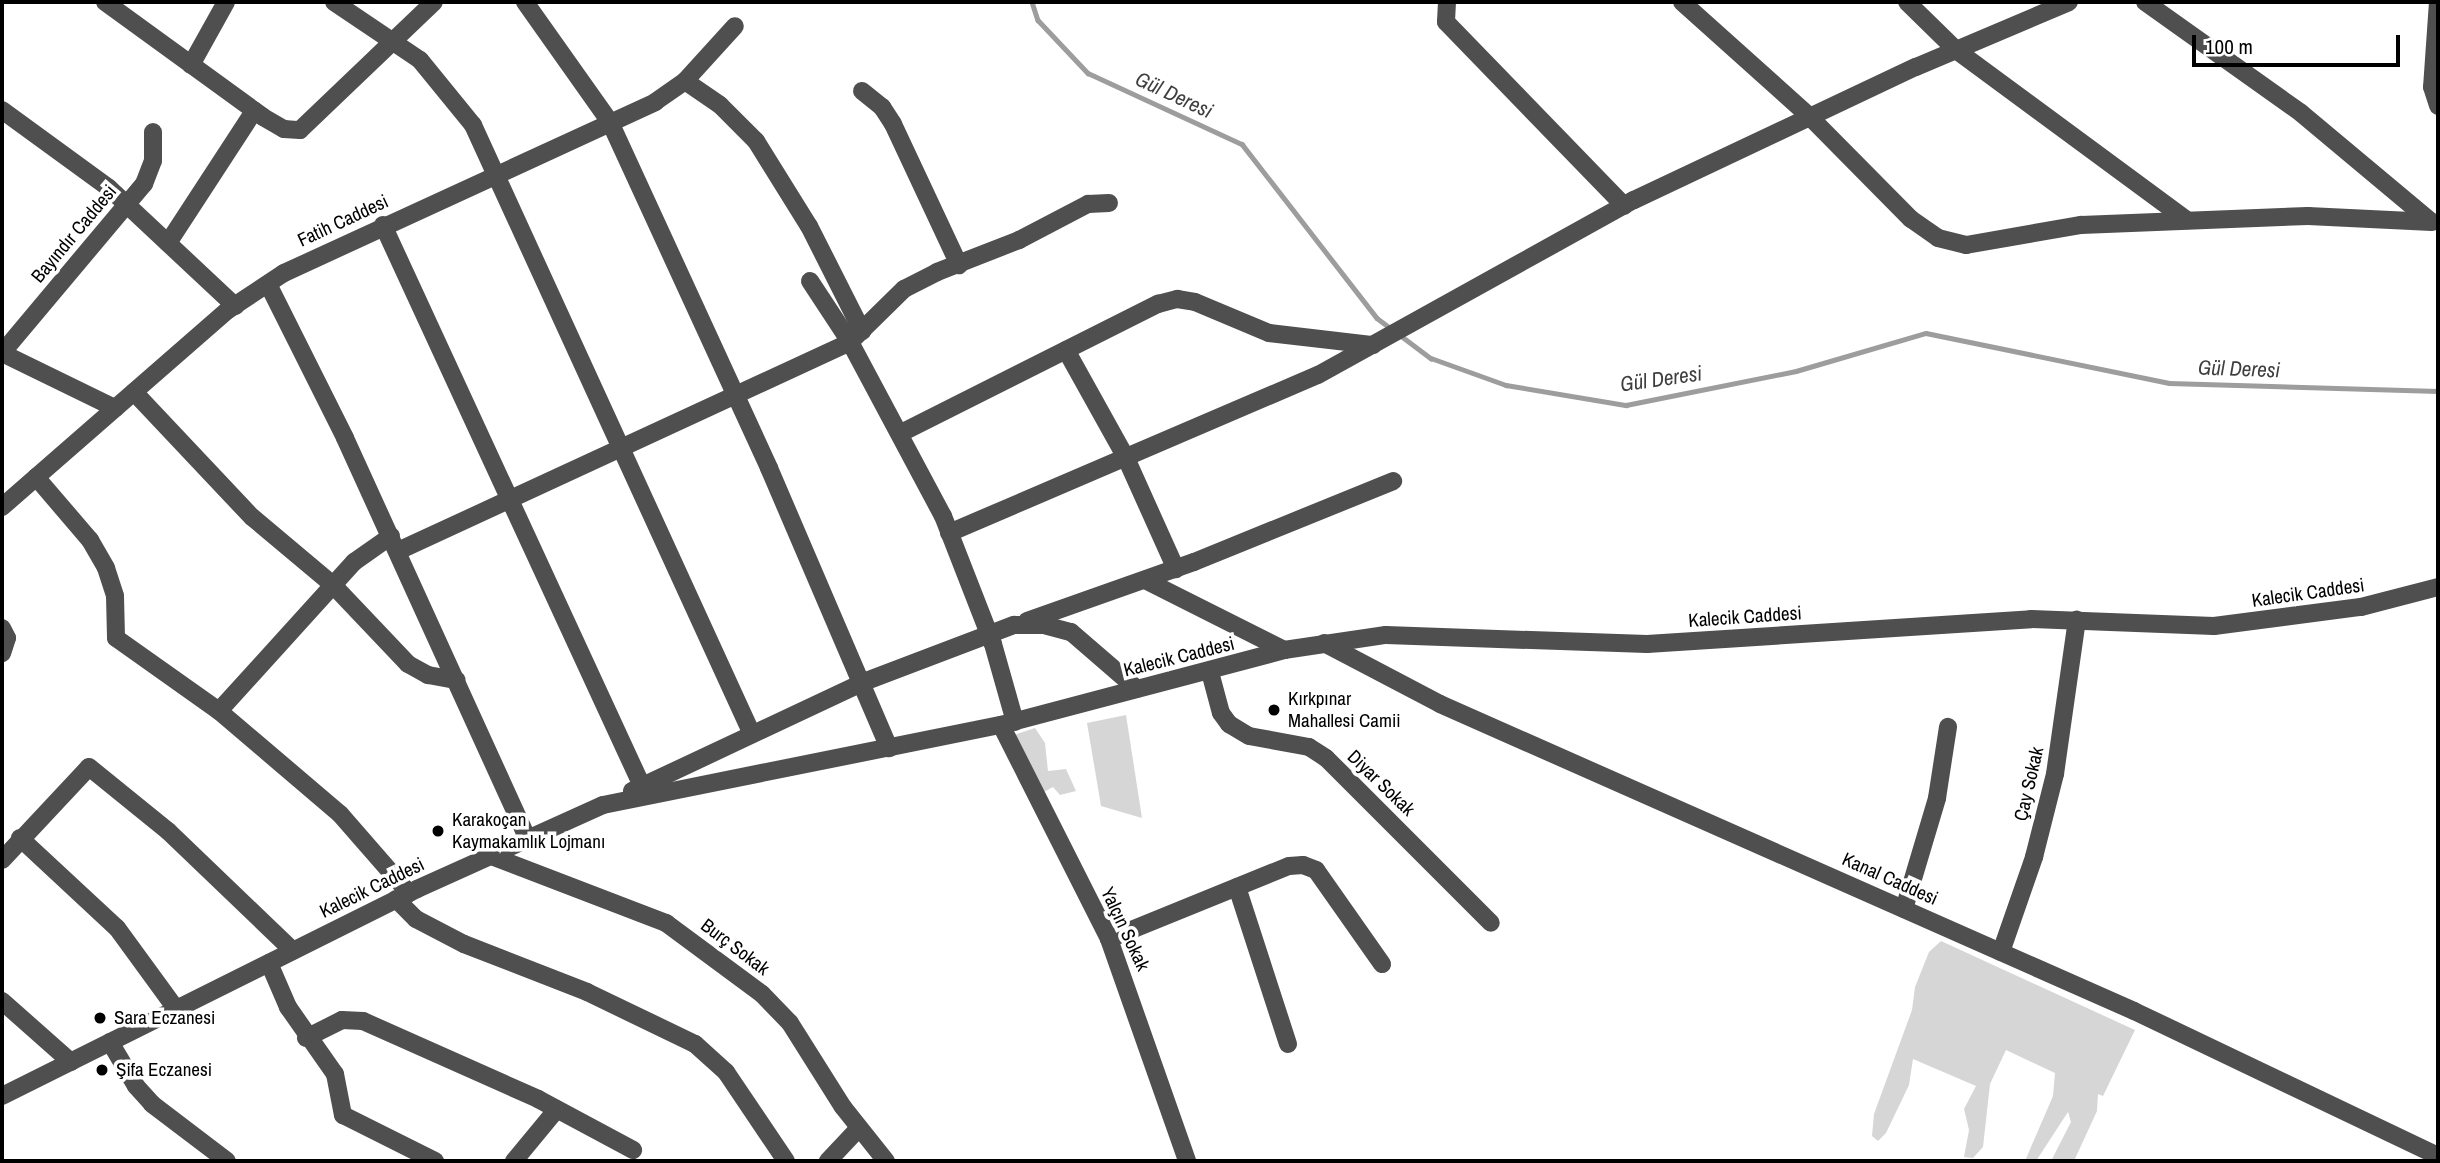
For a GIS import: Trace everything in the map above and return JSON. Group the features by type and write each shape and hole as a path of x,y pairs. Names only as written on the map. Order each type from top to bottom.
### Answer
{"street":[{"path":"105,2 254,111 284,129 300,130 391,40 434,2"},
{"path":"191,65 226,2"},
{"path":"334,2 421,60 473,125 752,734"},
{"path":"525,2 610,122 737,397 889,748"},
{"path":"1447,2 1446,22 1624,206"},
{"path":"1682,2 1809,117 1911,219 1938,238 1966,245 2081,225 2308,216 2435,224"},
{"path":"1907,2 1956,50 2187,220"},
{"path":"949,533 1318,375 1624,206 1809,117 2069,2"},
{"path":"2145,2 2301,113 2435,224"},
{"path":"2438,2 2432,87 2438,106"},
{"name":"Fatih Caddesi","path":"2,507 235,306 268,284 383,225 655,102 685,81 735,26"},
{"path":"685,81 720,105 756,141 809,226 856,336"},
{"path":"862,91 882,107 893,124 959,265"},
{"path":"2,110 127,204 235,306"},
{"path":"168,243 254,111"},
{"name":"Bayındır Caddesi","path":"2,353 144,184 153,162 153,132"},
{"path":"219,711 354,562 394,544 510,501 737,397 856,336 904,289 1088,204 1109,203"},
{"path":"383,225 642,786"},
{"path":"810,281 856,336"},
{"path":"268,284 394,544 527,837"},
{"path":"901,433 1158,304 1177,299 1195,302 1269,333 1373,345"},
{"name":"Yalçın Sokak","path":"856,336 949,533 988,632 1008,723 1109,939 1187,1161"},
{"path":"1066,350 1126,457 1176,569"},
{"path":"2,353 115,408"},
{"path":"134,392 252,517 333,585 408,664 428,675 457,680"},
{"path":"36,477 90,540 106,568 115,596 116,638 219,711 340,814 402,896 416,919 464,944 587,992 695,1044 726,1072 786,1161"},
{"path":"603,805 861,683 988,632 1176,569 1393,481"},
{"path":"1145,580 1284,650"},
{"name":"Kalecik Caddesi","path":"2,1096 402,896 527,837 603,805 1008,723 1210,672 1284,650 1386,635 1647,644 2031,618 2237,624 2384,603 2438,587"},
{"name":"Çay Sokak","path":"2001,952 2034,857 2054,774 2077,620"},
{"path":"1014,625 1058,626 1071,632 1137,689"},
{"path":"2,628 7,644 2,653"},
{"name":"Kanal Caddesi","path":"1324,643 1440,704 1904,908 2438,1156"},
{"name":"Diyar Sokak","path":"1210,672 1221,713 1229,724 1249,736 1309,747 1326,758 1491,923"},
{"path":"1904,908 1937,798 1948,727"},
{"path":"2,860 89,767 169,831 293,950"},
{"path":"20,838 117,929 176,1009"},
{"name":"Burç Sokak","path":"489,855 646,914 685,934 781,1011 858,1129 886,1161"},
{"path":"1109,939 1289,866 1316,870 1382,964"},
{"path":"1237,887 1288,1044"},
{"path":"269,963 306,1038 335,1074 343,1115 435,1161"},
{"path":"2,1001 71,1062"},
{"path":"306,1038 342,1020 363,1021 557,1109 633,1150"},
{"path":"110,1042 136,1086 152,1104 227,1161"},
{"path":"514,1161 557,1109"},
{"path":"828,1161 858,1129"}],"shaded area":[{"path":"1126,715 1142,818 1101,806 1087,723"},
{"path":"1035,728 1045,743 1048,771 1066,769 1076,791 1060,795 1053,787 1042,793 1014,735"},
{"path":"1941,941 2135,1030 2103,1096 2098,1094 2097,1111 2074,1161 2051,1161 2071,1122 2068,1112 2036,1161 2025,1161 2053,1096 2055,1073 2006,1050 1990,1084 1983,1147 1973,1158 1964,1157 1969,1130 1964,1109 1976,1086 1913,1059 1909,1085 1886,1133 1878,1141 1872,1136 1874,1114 1912,1010 1915,987 1929,952"}],"waterway":[{"name":"Gül Deresi","path":"1032,2 1038,20 1088,73 1242,144 1377,318 1393,330"},
{"name":"Gül Deresi","path":"1400,335 1431,358 1506,385 1626,405 1796,371 1926,333 2169,383 2438,391"}],"place":[{"name":"Kırkpınar Mahallesi Camii","path":"1274,710"},
{"name":"Karakoçan Kaymakamlık Lojmanı","path":"438,831"},
{"name":"Sara Eczanesi","path":"100,1018"},
{"name":"Şifa Eczanesi","path":"102,1070"}]}
